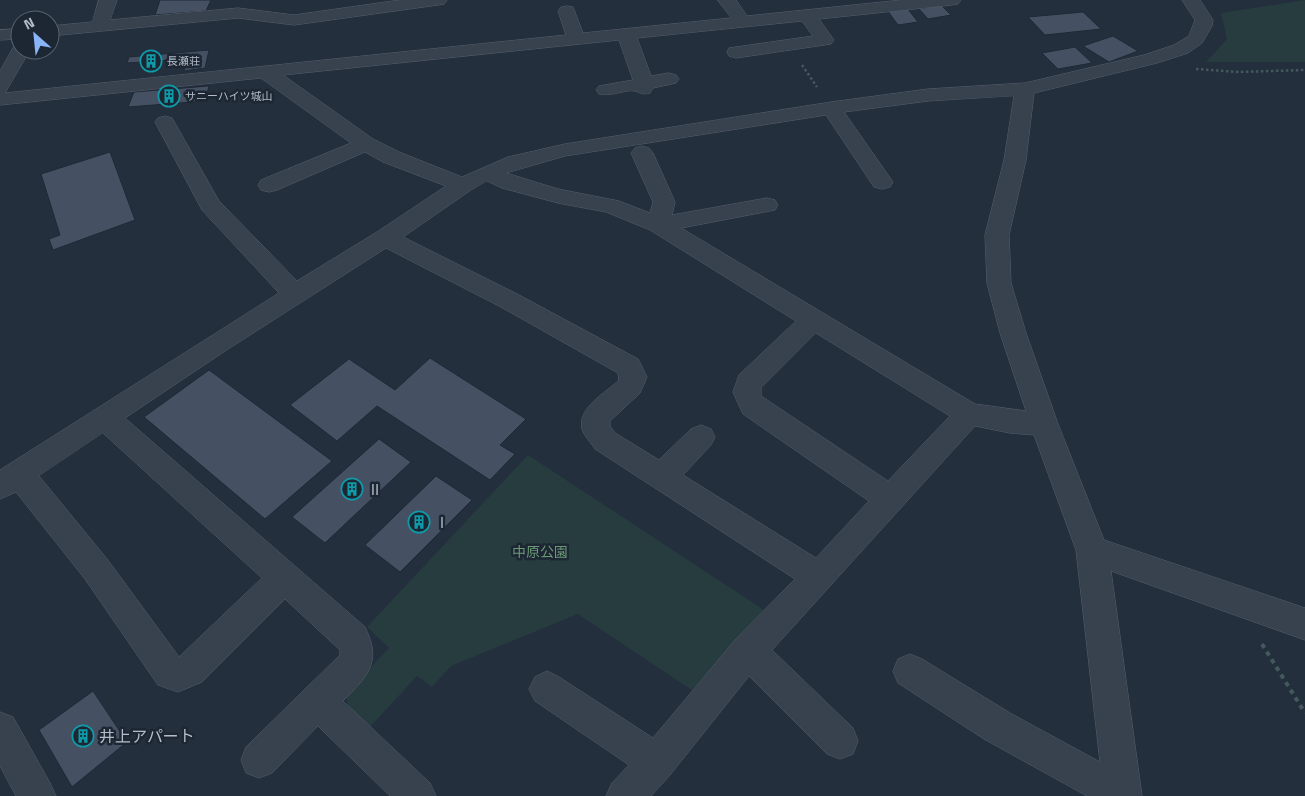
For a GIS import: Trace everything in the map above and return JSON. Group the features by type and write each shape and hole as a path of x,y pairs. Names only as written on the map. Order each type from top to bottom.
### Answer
{"street":[{"path":"99,26 108,0"},
{"path":"60,30 238,7 294,20 362,6 438,0"},
{"path":"728,0 742,21"},
{"path":"0,99 952,0"},
{"path":"284,578 190,670 182,675 175,676 170,673 96,569 10,480 208,349 385,238 463,185 486,173 516,162 565,150 831,108 928,95 1025,90 1150,59 1182,49 1196,39 1203,26 1204,20 1191,0"},
{"path":"567,10 576,39"},
{"path":"807,15 825,40"},
{"path":"626,34 644,86"},
{"path":"736,52 846,37"},
{"path":"0,88 15,60"},
{"path":"264,71 366,144 391,157 463,185"},
{"path":"606,90 644,86 669,80"},
{"path":"1025,90 1015,160 997,235 999,282 1013,333 1044,424 1092,550 1123,795"},
{"path":"831,108 882,182"},
{"path":"165,122 210,205 295,294"},
{"path":"269,185 366,144"},
{"path":"642,153 664,202 658,225"},
{"path":"486,173 510,183 558,196 611,206 658,225 969,414 1010,422 1044,424"},
{"path":"658,225 767,205"},
{"path":"385,238 510,301 629,366 634,372 634,380 629,387 596,416 595,425 598,435 820,577"},
{"path":"814,319 749,383 746,390 748,398 753,406 890,499"},
{"path":"625,796 657,762 748,651 820,577 969,414"},
{"path":"105,417 353,639 358,648 357,658 352,667 259,760"},
{"path":"662,477 701,438"},
{"path":"1092,550 1305,624"},
{"path":"748,651 840,741"},
{"path":"910,671 997,726 1123,795"},
{"path":"547,689 657,762"},
{"path":"318,702 417,796"},
{"path":"0,730 37,796"}],"path":[{"path":"788,44 831,108"},
{"path":"1190,69 1238,72 1305,70"},
{"path":"1238,600 1243,613 1305,712"}],"green space":[{"path":"1305,0 1305,62 1206,62 1227,39 1221,13"},
{"name":"中原公園","path":"528,455 764,610 692,690 578,614 451,666 432,687 417,676 370,727 349,713 346,693 389,648 367,627"}],"building":[{"path":"160,0 211,0 206,11 155,15"},
{"path":"941,5 951,15 928,19 919,9"},
{"path":"907,8 918,22 898,25 887,10"},
{"path":"1083,12 1101,29 1045,35 1028,17"},
{"path":"1113,36 1138,51 1109,62 1083,46"},
{"path":"1075,47 1092,63 1058,69 1042,53"},
{"name":"長瀬荘","path":"209,50 205,68 184,71 187,59 127,63 129,57"},
{"name":"サニーハイツ城山","path":"209,86 205,101 128,107 134,92"},
{"path":"110,152 135,220 53,250 49,239 60,235 41,174"},
{"path":"430,358 526,419 500,445 515,454 490,480 377,406 337,441 290,405 349,359 395,390"},
{"path":"209,370 332,461 265,519 144,417"},
{"name":"Ⅱ","path":"379,439 411,462 325,543 292,517"},
{"name":"Ⅰ","path":"436,476 472,500 400,572 365,545"},
{"name":"井上アパート","path":"93,691 127,742 72,787 39,730"}],"place":[{"name":"長瀬荘","path":"151,61"},
{"name":"サニーハイツ城山","path":"169,96"},
{"name":"Ⅱ","path":"352,489"},
{"name":"Ⅰ","path":"419,522"},
{"name":"井上アパート","path":"83,736"}]}
